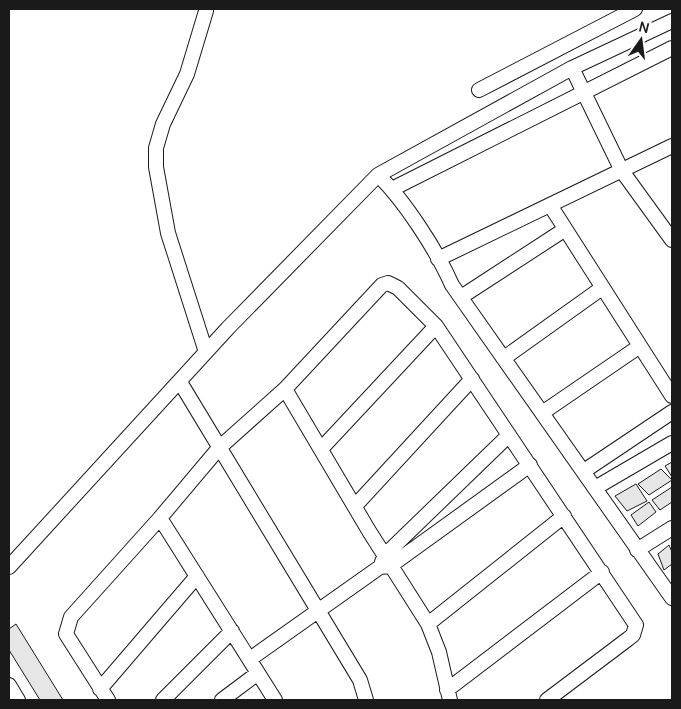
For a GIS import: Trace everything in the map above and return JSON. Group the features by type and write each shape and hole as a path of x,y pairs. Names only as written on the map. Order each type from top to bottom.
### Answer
{"street":[{"path":"479,90 635,9"},
{"path":"206,11 187,74 163,124 156,148 156,167 168,233 206,352"},
{"path":"9,567 206,352 378,176 572,68 672,21"},
{"path":"392,189 672,48"},
{"path":"543,56 557,76"},
{"path":"572,68 622,171 672,240"},
{"path":"438,259 672,146"},
{"path":"378,176 392,189 461,297 672,598"},
{"path":"550,205 564,230 672,396"},
{"path":"461,297 564,230"},
{"path":"197,576 104,695 66,634 67,624 71,616 160,518 219,448 285,389 382,285 388,283 398,288 436,326 508,436 530,465 634,620 636,630 628,639 547,700"},
{"path":"504,358 602,288"},
{"path":"321,449 436,326"},
{"path":"542,413 640,346"},
{"path":"355,506 472,379"},
{"path":"180,382 319,609 360,680 366,700"},
{"path":"285,389 355,506 385,562 428,624 439,652 449,695 602,572"},
{"path":"584,471 672,412"},
{"path":"385,562 508,436"},
{"path":"595,488 672,444"},
{"path":"250,659 385,562 530,465"},
{"path":"428,624 564,516"},
{"path":"160,518 275,700"},
{"path":"638,550 672,528"},
{"path":"163,700 232,631"},
{"path":"222,700 258,673"}],"building":[{"path":"672,462 672,477 665,466"},
{"path":"661,469 672,480 649,495 638,484"},
{"path":"636,484 647,501 627,511 615,496"},
{"path":"672,487 672,502 660,510 652,500"},
{"path":"649,502 656,512 638,526 631,515"},
{"path":"669,545 672,552 672,564 664,570 658,554"},
{"path":"16,624 63,700 40,700 9,650 9,629"}]}
